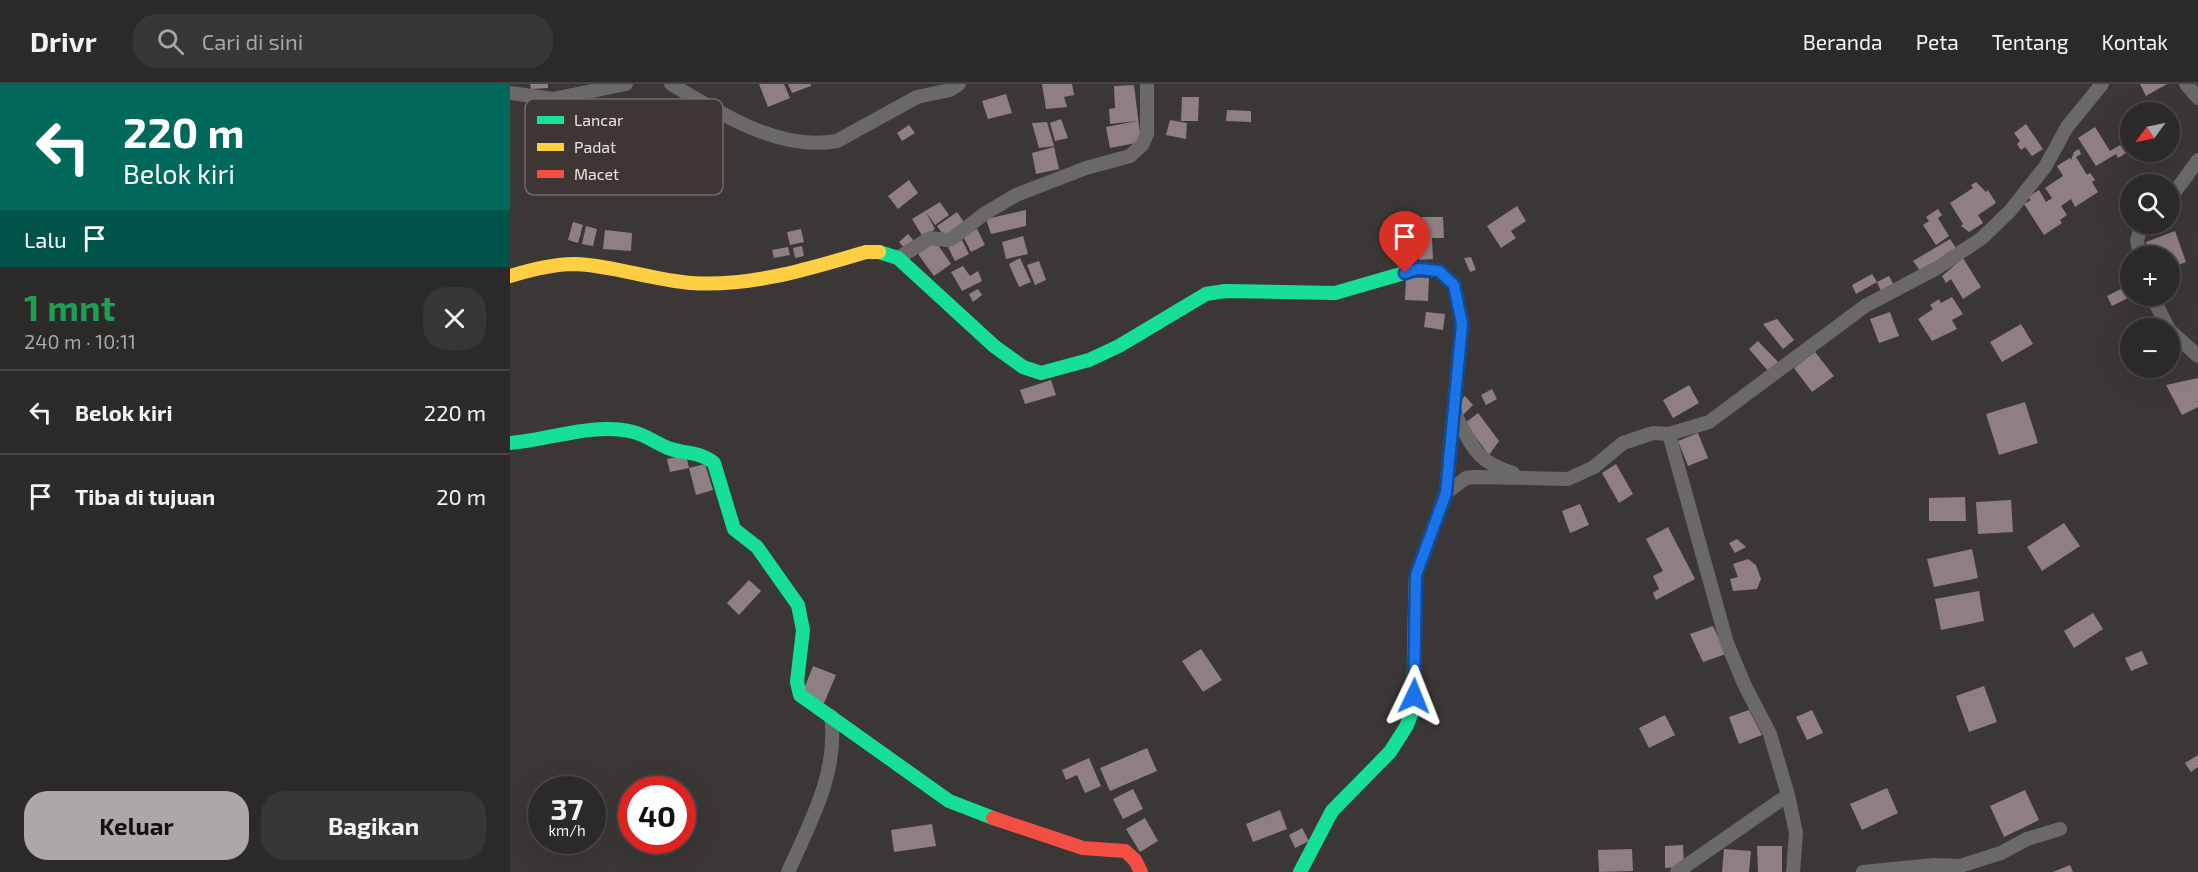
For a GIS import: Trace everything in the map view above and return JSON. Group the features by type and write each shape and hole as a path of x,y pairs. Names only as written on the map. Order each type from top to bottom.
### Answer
{"street":[{"path":"510,93 553,99 626,84"},
{"path":"671,84 697,99"},
{"path":"723,114 791,141 825,143 837,141 917,98 950,90 959,84"},
{"path":"898,258 930,238 947,240 953,238 984,214 1016,195 1086,168 1130,156 1148,134 1147,84"},
{"path":"1446,493 1466,478 1568,479 1594,467 1623,443 1653,433 1669,434 1709,422 1865,306 1923,276 1982,238 2010,212 2045,167 2067,127 2102,84"},
{"path":"2186,84 2198,98"},
{"path":"2180,185 2198,160"},
{"path":"510,276 536,268 573,264 690,284 727,283 777,277 866,252 880,252 898,258 994,346 1023,367 1041,373 1089,360 1119,346 1189,302 1206,294 1225,291 1335,293 1418,269 1439,271 1454,285 1462,324 1446,493 1416,575 1415,681 1408,725 1396,747 1338,802 1300,872"},
{"path":"2180,339 2198,356"},
{"path":"1455,414 1473,448 1486,462 1527,478"},
{"path":"510,443 535,442 612,429 634,432 677,451 706,455 714,463 734,529 757,547 798,605 803,630 797,682 800,695 871,748 950,801 1016,827 1083,848 1109,848 1125,851 1135,860 1141,872"},
{"path":"1669,434 1727,643 1745,686 1770,734 1788,795 1796,833 1793,872"},
{"path":"788,872 819,800 830,762 834,737 831,716"},
{"path":"1677,872 1788,795"},
{"path":"1863,872 1934,865 1960,866 2001,853 2027,839 2060,829"}],"building":[{"path":"530,84 548,84 548,88 531,89"},
{"path":"759,84 784,84 790,98 768,107"},
{"path":"788,84 811,84 811,86 792,93"},
{"path":"1042,84 1072,84 1074,95 1064,97 1067,107 1046,109"},
{"path":"2140,84 2167,84 2146,96"},
{"path":"1134,85 1141,142 1110,148 1106,127 1137,121 1110,124 1109,109 1115,108 1114,86"},
{"path":"1006,94 1012,113 988,119 982,101"},
{"path":"1182,97 1199,97 1198,121 1181,121"},
{"path":"1227,110 1251,111 1251,122 1226,121"},
{"path":"1061,119 1068,138 1055,141 1050,123"},
{"path":"1170,120 1187,123 1186,139 1166,135"},
{"path":"1047,122 1054,146 1039,148 1032,123"},
{"path":"2026,124 2043,149 2032,156 2025,147 2021,150 2017,144 2020,141 2014,133"},
{"path":"909,125 915,133 902,141 897,133"},
{"path":"2095,127 2110,151 2120,145 2120,157 2118,158 2116,154 2096,166 2078,138"},
{"path":"1054,147 1059,169 1036,174 1032,153"},
{"path":"2079,149 2081,154 2076,157 2087,175 2090,173 2095,180 2092,182 2098,192 2075,207 2071,199 2061,206 2067,215 2060,220 2062,223 2044,235 2024,204 2031,200 2028,197 2039,190 2046,202 2052,198 2045,188 2063,176 2057,166 2070,158 2071,160 2074,152"},
{"path":"909,180 918,193 898,209 888,196"},
{"path":"1976,182 1986,192 1988,190 1996,203 1978,215 1983,223 1969,232 1961,226 1963,224 1950,203 1973,188 1971,185"},
{"path":"940,202 949,215 935,225 926,212 935,229 923,237 912,219"},
{"path":"1517,206 1526,221 1511,231 1516,238 1501,248 1487,226"},
{"path":"1938,209 1942,215 1938,218 1949,236 1936,245 1923,225 1929,221 1926,217"},
{"path":"1026,210 1026,226 991,234 986,219"},
{"path":"957,212 966,225 945,237 937,226"},
{"path":"1418,217 1443,217 1444,238 1432,238 1433,259 1419,260"},
{"path":"573,222 583,225 578,243 568,240"},
{"path":"586,226 597,229 593,246 582,244"},
{"path":"801,229 804,242 790,245 787,232"},
{"path":"977,229 985,245 971,252 963,236"},
{"path":"605,230 632,233 631,251 603,249"},
{"path":"908,234 915,242 906,250 899,242"},
{"path":"2167,234 2176,234 2186,262 2180,264 2180,246 2147,246 2146,242"},
{"path":"1023,236 1028,254 1006,259 1002,242"},
{"path":"1950,239 1958,251 1921,272 1913,261"},
{"path":"962,240 969,254 955,261 948,247"},
{"path":"936,242 951,264 934,276 918,254"},
{"path":"802,246 804,256 795,258 793,248"},
{"path":"788,247 790,255 774,258 772,250"},
{"path":"1471,257 1476,270 1470,272 1464,258"},
{"path":"1020,258 1031,282 1019,287 1009,264"},
{"path":"1963,258 1981,287 1963,299 1951,279 1946,283 1942,276"},
{"path":"1039,261 1046,280 1035,285 1027,265"},
{"path":"963,266 970,276 978,271 982,281 962,291 951,272"},
{"path":"1872,274 1877,282 1856,294 1852,285"},
{"path":"1889,276 1895,287 1882,293 1877,282"},
{"path":"1406,277 1429,278 1428,301 1405,300"},
{"path":"978,289 982,295 973,302 969,294"},
{"path":"2120,290 2120,302 2112,306 2107,296"},
{"path":"1952,297 1963,314 1952,320 1957,329 1932,341 1918,319 1933,309 1930,305 1939,299 1941,303"},
{"path":"1426,312 1445,314 1443,330 1424,327"},
{"path":"1890,312 1899,336 1879,343 1870,319"},
{"path":"1777,319 1794,340 1783,349 1763,324"},
{"path":"2021,324 2033,344 2002,362 1990,342"},
{"path":"1758,341 1779,363 1769,372 1749,349"},
{"path":"1815,352 1834,376 1812,392 1794,368"},
{"path":"2198,378 2198,407 2182,415 2166,385"},
{"path":"1051,380 1056,395 1025,404 1020,390"},
{"path":"1689,385 1699,403 1673,418 1663,400"},
{"path":"1492,389 1497,399 1486,405 1481,395"},
{"path":"1465,396 1473,405 1463,415 1459,402"},
{"path":"2025,402 2038,443 1999,455 1986,414"},
{"path":"1478,413 1499,441 1489,455 1465,423"},
{"path":"1698,433 1708,458 1688,466 1678,441"},
{"path":"686,455 689,468 670,472 667,459"},
{"path":"705,464 713,490 696,495 689,468"},
{"path":"1616,464 1633,494 1619,503 1602,473"},
{"path":"1965,497 1966,521 1929,521 1929,498"},
{"path":"2011,500 2013,532 1978,534 1976,502"},
{"path":"1580,504 1589,525 1570,533 1562,511"},
{"path":"2064,523 2080,546 2042,571 2027,547"},
{"path":"1668,527 1695,579 1656,600 1653,593 1659,589 1653,576 1663,571 1646,539"},
{"path":"1737,539 1746,547 1735,553 1729,543"},
{"path":"1972,549 1978,578 1934,587 1927,559"},
{"path":"1748,559 1756,565 1761,579 1757,589 1733,591 1730,579 1738,577 1733,564"},
{"path":"749,580 761,591 739,615 727,603"},
{"path":"1979,591 1984,621 1941,630 1935,599"},
{"path":"2093,613 2103,629 2074,648 2064,631"},
{"path":"1713,626 1726,654 1703,662 1690,634"},
{"path":"1201,649 1222,680 1203,692 1182,661"},
{"path":"2142,651 2148,664 2131,671 2125,658"},
{"path":"813,666 836,675 824,703 802,694"},
{"path":"1984,686 1997,722 1969,732 1956,696"},
{"path":"1749,710 1762,735 1739,744 1729,717"},
{"path":"1812,710 1823,733 1807,740 1796,717"},
{"path":"1665,715 1675,735 1649,748 1639,728"},
{"path":"1147,748 1157,771 1110,791 1100,768"},
{"path":"2198,755 2198,767 2191,772 2185,763"},
{"path":"1089,758 1101,786 1085,793 1077,775 1066,780 1062,770"},
{"path":"1887,788 1898,813 1862,830 1850,804"},
{"path":"1133,789 1143,809 1123,819 1113,799"},
{"path":"2025,790 2039,820 2004,837 1990,806"},
{"path":"1280,810 1287,829 1253,842 1246,824"},
{"path":"1145,818 1158,841 1140,852 1126,829"},
{"path":"932,824 936,846 894,852 891,830"},
{"path":"1302,828 1309,841 1295,848 1289,835"},
{"path":"1683,845 1684,867 1665,868 1665,846"},
{"path":"1757,846 1782,846 1782,872 1758,872"},
{"path":"1632,849 1633,871 1599,872 1598,850"},
{"path":"1724,849 1751,851 1749,872 1722,872"},
{"path":"2070,865 2073,872 2053,872"}],"traffic: fast":[{"path":"879,252 898,258 994,346 1023,367 1041,373 1089,360 1119,346 1206,294 1225,291 1335,293 1418,269 1439,271 1454,285 1462,324 1455,398"},
{"path":"510,443 587,430 618,429 638,433 666,447 709,459 714,463 734,529 757,547 798,605 803,630 797,682 800,695 949,801 993,818"},
{"path":"1300,872 1332,811 1390,752 1406,727 1413,710 1415,605"}],"traffic: slow":[{"path":"510,276 549,266 573,264 603,267 676,281 713,284 780,275 866,252 879,252"},
{"path":"1415,605 1416,575 1446,493 1455,398"}],"traffic: jam":[{"path":"993,818 1083,848 1125,851 1135,860 1141,872"}],"route":[{"path":"1405,273 1418,269 1439,271 1454,285 1462,324 1446,493 1416,575 1414,696"}]}
